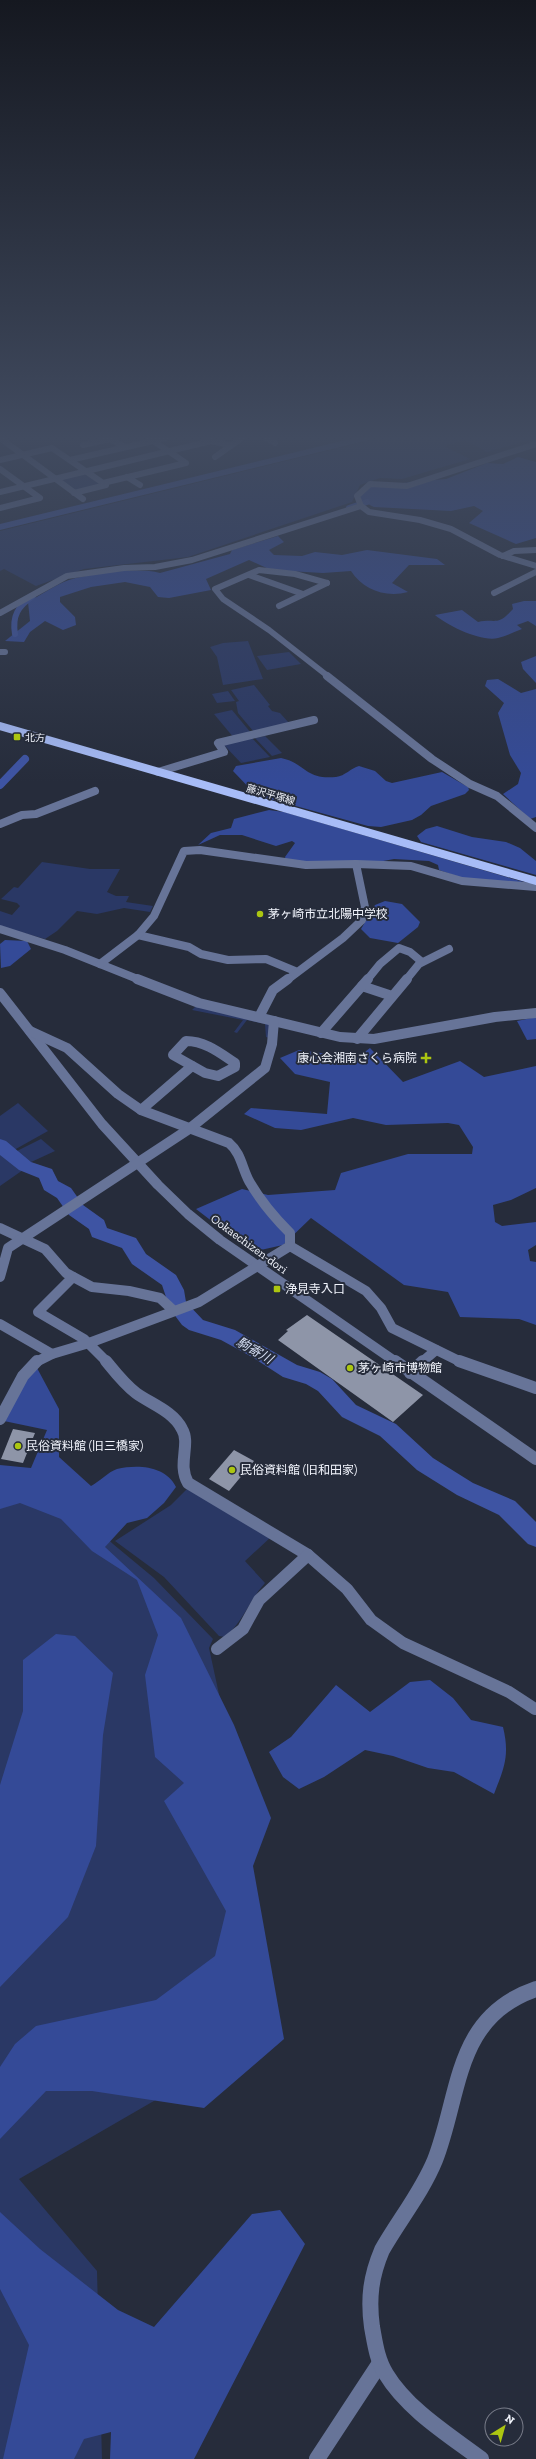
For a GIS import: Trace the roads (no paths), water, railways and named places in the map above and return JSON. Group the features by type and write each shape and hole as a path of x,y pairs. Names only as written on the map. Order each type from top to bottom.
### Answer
{"main road":[{"name":"藤沢平塚線","path":"0,726 536,881"}],"street":[{"path":"0,613 67,576 192,560 214,553"},
{"path":"497,553 536,566"},
{"path":"503,556 510,553"},
{"path":"279,606 327,584 295,574 259,570 215,589 223,599 269,630 432,759 470,784 497,796 536,828"},
{"path":"494,593 536,572"},
{"path":"249,575 303,594"},
{"path":"158,772 224,752 218,743 314,720"},
{"path":"0,824 22,814 36,814 95,791"},
{"path":"100,964 138,935 154,916 184,851 200,850 306,865 356,864 411,866 462,881 536,887"},
{"path":"259,1017 273,990 296,971 343,938 362,920 365,907 356,864"},
{"path":"0,929 59,948 199,1003 321,1033 357,1039 404,1035 495,1017 536,1013"},
{"path":"138,935 189,947 201,954 228,960 266,959 296,971"},
{"path":"321,1033 380,964 399,948 410,952 422,962"},
{"path":"357,1039 422,962 450,949"},
{"path":"362,986 392,996"},
{"name":"Ookaechizen-dori","path":"0,993 136,1164 179,1208 258,1267 536,1459"},
{"path":"0,1277 8,1248 21,1238 189,1129 265,1068 272,1044 274,1021"},
{"path":"30,1031 66,1048 118,1094 141,1110 229,1143 236,1149 249,1181 277,1220 290,1233 290,1246"},
{"path":"194,1040 235,1063 235,1067 221,1078 214,1078 192,1066 173,1055 186,1041 194,1040"},
{"path":"141,1110 192,1066"},
{"path":"0,1228 45,1249 66,1273 92,1287 129,1291 160,1298 178,1309"},
{"path":"1,1413 28,1368 52,1354 89,1343 216,1293 290,1246"},
{"path":"290,1246 366,1291 381,1308 392,1328 467,1365 536,1388"},
{"path":"73,1277 38,1312 89,1343 131,1390 172,1418 183,1429 185,1437 182,1450 182,1476 188,1483 288,1541 308,1555 347,1589 371,1620 403,1643 509,1692 535,1709"},
{"path":"0,1324 19,1333 52,1354"},
{"path":"410,1373 436,1350"},
{"path":"216,1649 243,1629 259,1600 308,1555"},
{"path":"481,2459 410,2401 385,2374 380,2363 372,2326 370,2282 378,2260 433,2164 464,2062 479,2029 493,2014 536,1988"},
{"path":"316,2459 380,2363"}],"waterway":[{"path":"15,634 14,622 17,612 23,604 33,596"},
{"path":"0,785 25,759"},
{"name":"駒寄川","path":"0,1145 25,1166 46,1174 51,1185 64,1193 76,1210 97,1225 99,1232 129,1243 139,1259 169,1280 174,1290 177,1304 189,1320 196,1325 228,1335 259,1351 290,1371 313,1378 325,1385 349,1411 388,1430 425,1464 465,1489 507,1508 536,1537"}],"place":[{"name":"北方","path":"17,737"},
{"name":"茅ヶ崎市立北陽中学校","path":"260,914"},
{"name":"康心会湘南さくら病院","path":"426,1058"},
{"name":"浄見寺入口","path":"277,1289"},
{"name":"茅ヶ崎市博物館","path":"350,1368"},
{"name":"民俗資料館 (旧三橋家)","path":"18,1446"},
{"name":"民俗資料館 (旧和田家)","path":"232,1470"}]}
